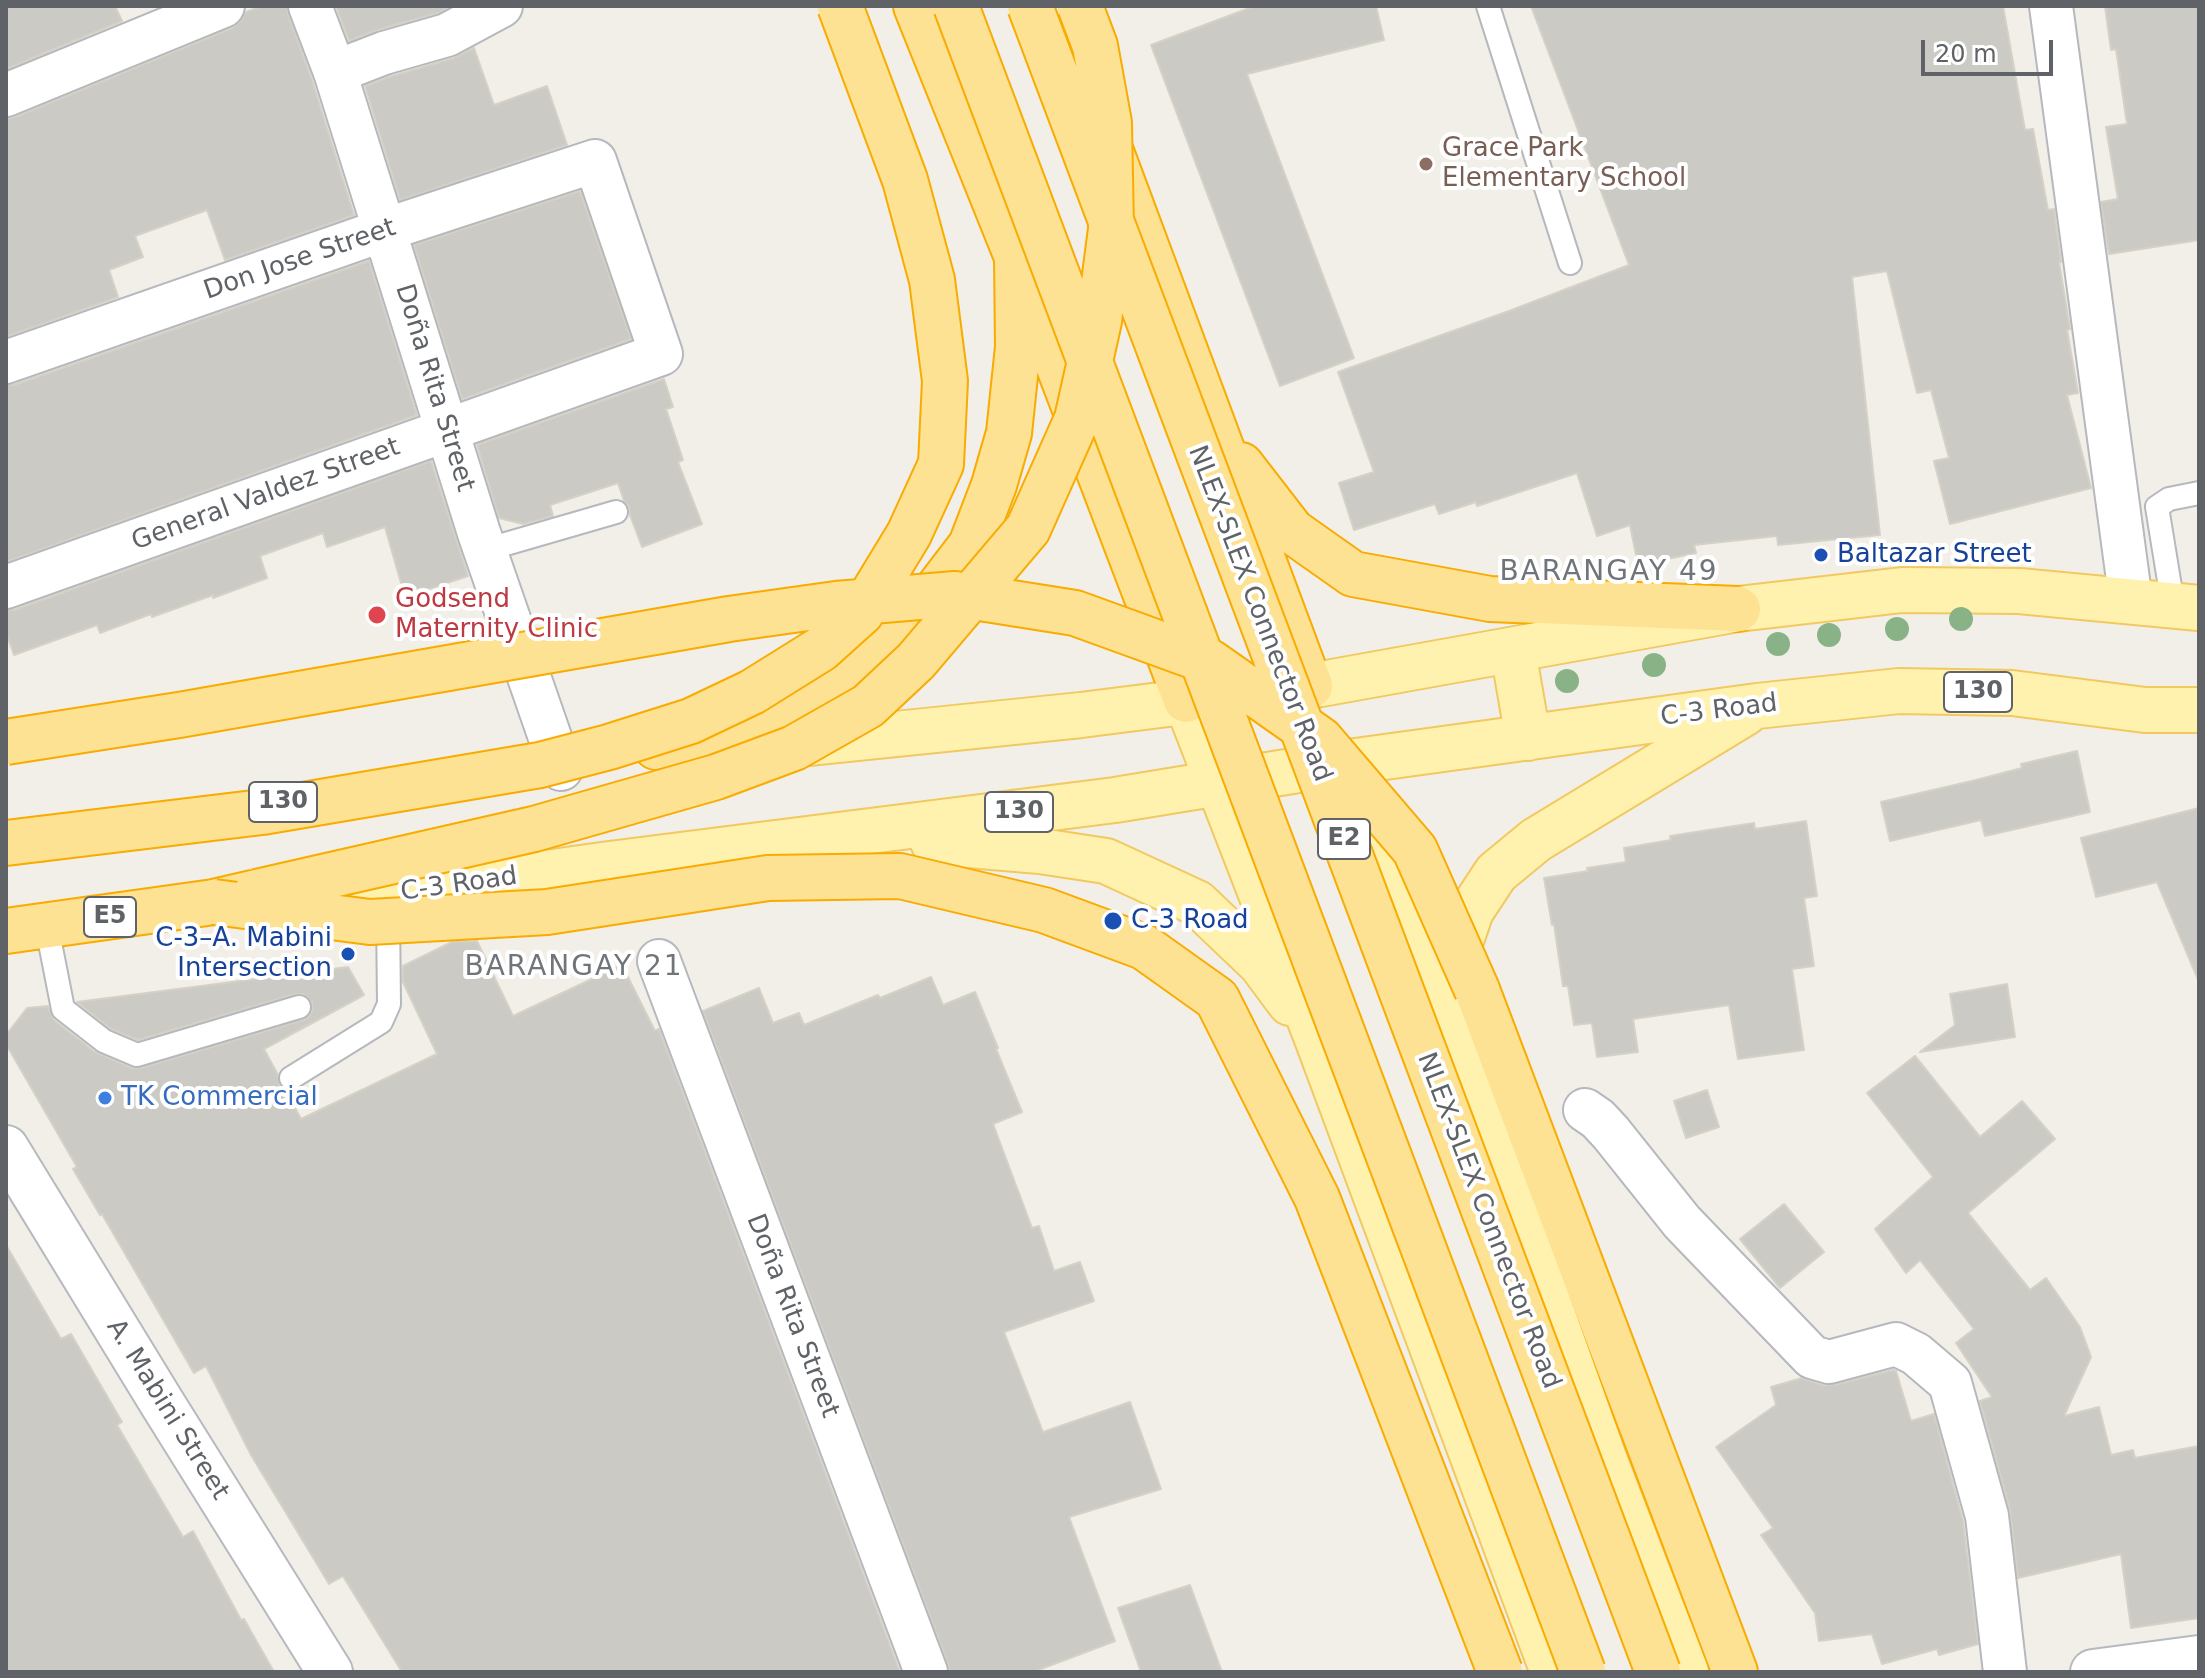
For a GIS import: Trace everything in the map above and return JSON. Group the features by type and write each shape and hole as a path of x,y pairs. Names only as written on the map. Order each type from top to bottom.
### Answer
{"highway":[{"path":"17,839 262,812 540,765 609,747 691,721 752,692 821,649 861,613 909,534 941,464 945,381 932,280 905,180 840,6"},
{"path":"916,6 1017,257 1186,700"},
{"name":"E2","path":"956,6 1583,1672"},
{"name":"NLEX-SLEX Connector Road","path":"1030,6 1658,1672"},
{"path":"1058,6 1310,686"},
{"path":"214,902 534,829 716,777 794,748 868,706 916,661 1028,529 1077,419 1099,321 1111,229 1109,123 1095,46 1080,6"},
{"path":"561,769 722,733 827,689 906,630 971,545 1009,433 1018,347 1017,257"},
{"path":"1214,429 1292,531 1353,574 1490,599 1738,609"},
{"path":"6,742 729,619 836,604 955,594 1075,613 1210,662 1321,740 1415,850 1477,990 1735,1672"},
{"path":"214,902 370,922 547,912 768,878 900,876 1044,910 1144,947 1217,999 1317,1198 1500,1672"},
{"name":"E5","path":"6,931 214,902"}],"main road":[{"name":"130","path":"17,839 561,769 1081,715 1310,686 1738,609 1902,590 2019,591 2168,605"},
{"path":"1513,651 1528,738"},
{"path":"1310,686 1467,1074 1605,1461 1686,1672"},
{"name":"C-3 Road","path":"6,949 602,865 1115,800 1341,763 1757,706 1899,691 2012,693 2145,710 2199,710"},
{"path":"1186,700 1318,1041 1553,1672"},
{"path":"1467,1074 1454,1003 1456,955 1471,911 1496,873 1536,840 1757,706"},
{"path":"819,838 931,842 1040,851 1106,861 1197,903 1261,964 1318,1041"},
{"name":"A. Mabini Street","path":"6,1148 330,1672"},
{"path":"2093,1672 2199,1658"}],"street":[{"path":"6,95 223,6"},
{"name":"Doña Rita Street","path":"310,6 335,72 485,550 561,769"},
{"path":"335,72 384,53 447,35 501,6"},
{"path":"2051,6 2138,510 2168,605"},
{"name":"Don Jose Street","path":"6,362 384,230 595,161 661,354"},
{"name":"General Valdez Street","path":"6,587 661,354"},
{"name":"Doña Rita Street","path":"659,961 926,1672"},
{"path":"1585,1110 1611,1133 1682,1222 1812,1357 1829,1362 1896,1344 1916,1354 1950,1383 1987,1516 2005,1672"}],"lane":[{"path":"1488,6 1570,263"},
{"path":"2138,510 2199,493"},
{"path":"485,550 616,512"},
{"path":"291,1078 381,1022 389,1004 388,895"},
{"path":"50,943 63,1009 104,1041 137,1055 299,1007"}],"building":[{"path":"6,6 115,6 122,21 6,69"},
{"path":"263,6 287,6 354,215 225,260 207,210 135,236 143,257 109,270 118,297 6,337 6,118 15,117 232,28 246,12"},
{"path":"336,6 447,6 447,8 349,41"},
{"path":"1255,6 1376,6 1384,40 1247,74 1354,358 1280,386 1151,45"},
{"path":"1531,6 2003,6 2025,130 2033,129 2048,210 2054,209 2070,329 2067,330 2078,393 2067,395 2091,488 1950,524 1934,461 1949,458 1931,390 1917,393 1887,271 1852,277 1880,535 1778,545 1777,536 1694,545 1696,553 1638,565 1630,525 1597,536 1577,473 1477,506 1476,502 1439,514 1435,504 1354,530 1339,483 1374,472 1338,372 1629,265"},
{"path":"2105,6 2199,6 2199,240 2109,254 2101,202 2118,199 2106,127 2127,124 2116,49 2111,50"},
{"path":"474,48 494,105 547,86 567,145 400,200 365,86 454,58"},
{"path":"580,191 631,339 462,399 414,245"},
{"path":"369,261 417,415 6,562 6,385 14,385"},
{"path":"664,379 673,407 666,409 683,460 678,462 702,524 642,547 618,483 550,505 553,516 523,524 499,518 477,445"},
{"path":"431,461 468,576 405,597 385,527 327,547 323,533 260,556 267,578 100,633 97,625 14,655 6,633 6,610 14,610"},
{"path":"2077,751 2090,812 1985,836 1981,820 1890,841 1881,802 2022,768 2021,764"},
{"path":"2199,808 2199,982 2157,882 2096,897 2081,838"},
{"path":"1806,821 1817,896 1804,898 1814,966 1792,969 1804,1050 1738,1059 1729,1005 1633,1019 1638,1052 1597,1057 1592,1023 1574,1025 1568,986 1563,986 1544,878 1626,862 1624,848 1671,840 1670,836 1754,823 1755,829"},
{"path":"477,941 513,1016 622,965 655,1031 659,1029 900,1672 402,1672 343,1576 329,1584 251,1455 206,1366 194,1373 73,1169 77,1167 6,1044 6,1035 27,1008 48,1006 54,1020 95,1052 132,1068 141,1068 303,1020 312,1011 312,1002 303,994 295,994 138,1040 111,1029 77,1002 348,967 364,995 264,1049 278,1075 279,1085 286,1091 301,1119 437,1054 403,982 403,966 452,942"},
{"path":"931,977 943,1005 975,992 1022,1112 993,1124 1032,1228 1039,1226 1054,1271 1080,1262 1094,1301 1004,1332 1043,1432 1130,1402 1161,1489 1069,1517 1115,1641 1033,1672 949,1672 703,1011 759,988 773,1023 799,1013 804,1025"},
{"path":"2007,984 2015,1037 1920,1052 1955,1025 1950,994"},
{"path":"1915,1056 1980,1137 2022,1101 2055,1139 1968,1213 2030,1290 2046,1278 2080,1327 2091,1357 2064,1416 2099,1407 2111,1455 2133,1450 2135,1458 2199,1446 2199,1618 2131,1628 2121,1554 2018,1578 2010,1510 1980,1401 1992,1397 1956,1343 1974,1329 1920,1260 1906,1273 1875,1229 1933,1177 1867,1093"},
{"path":"1707,1090 1719,1127 1686,1138 1674,1101"},
{"path":"1784,1204 1824,1252 1780,1288 1740,1239"},
{"path":"6,1245 61,1339 71,1334 122,1422 117,1425 183,1537 193,1531 241,1620 244,1619 274,1672 6,1672"},
{"path":"1896,1371 1911,1421 1934,1414 1963,1521 1978,1644 1939,1655 1937,1649 1882,1664 1872,1634 1819,1641 1815,1613 1761,1535 1773,1528 1716,1447 1776,1405 1771,1387 1802,1378 1822,1385 1835,1385"},
{"path":"1190,1585 1222,1672 1141,1672 1118,1608"}],"place":[{"name":"Grace Park Elementary School","path":"1426,164"},
{"name":"Baltazar Street","path":"1821,555"},
{"name":"Godsend Maternity Clinic","path":"377,615"},
{"name":"C-3 Road","path":"1113,921"},
{"name":"C-3–A. Mabini Intersection","path":"348,954"},
{"name":"TK Commercial","path":"105,1098"}],"district":[{"name":"BARANGAY 49","path":"1609,573"},
{"name":"BARANGAY 21","path":"574,968"}]}
